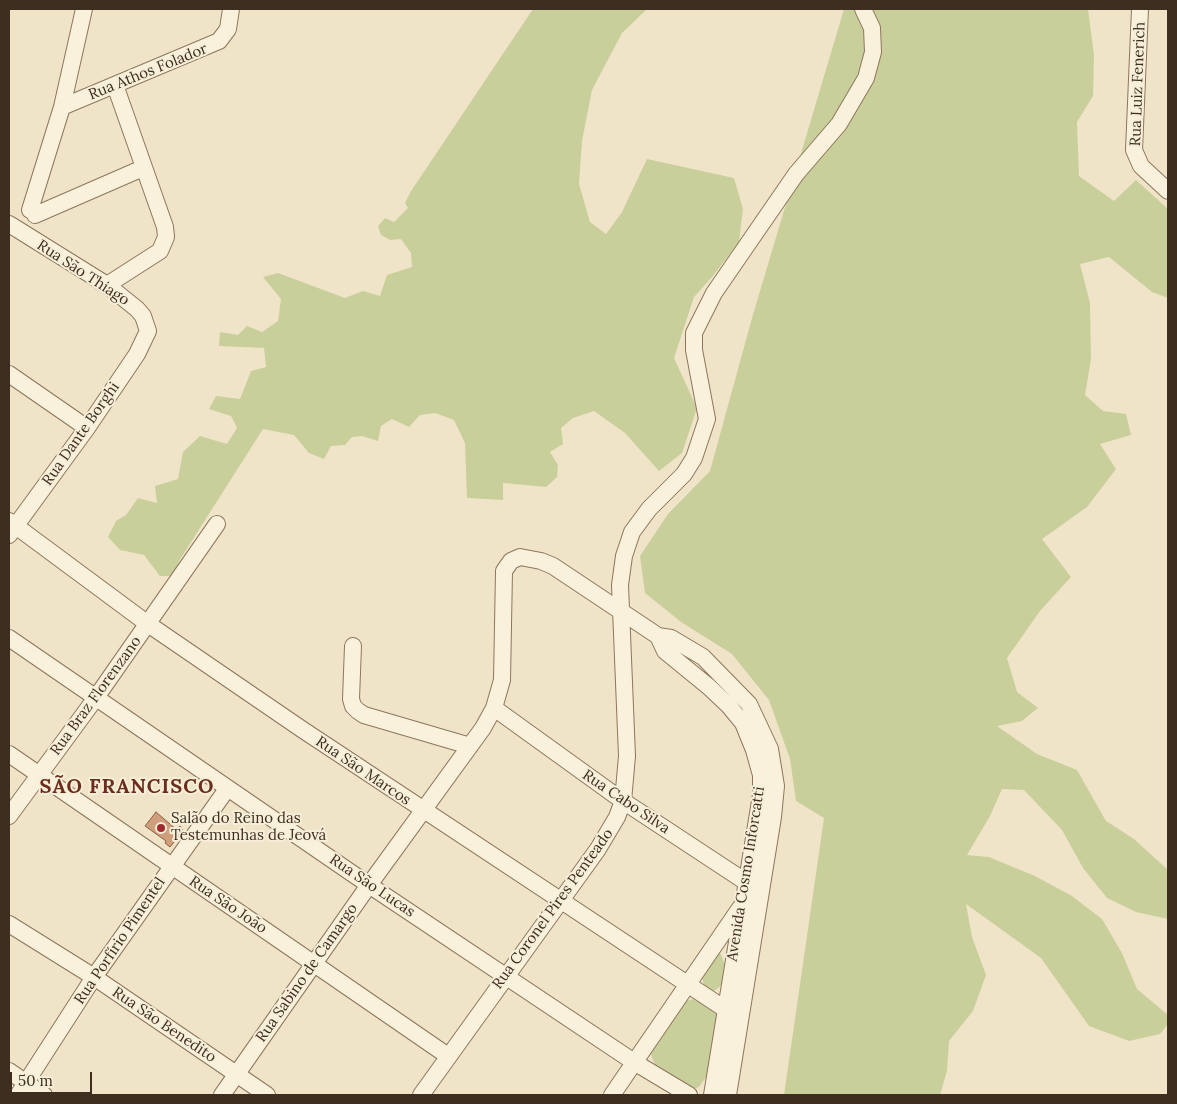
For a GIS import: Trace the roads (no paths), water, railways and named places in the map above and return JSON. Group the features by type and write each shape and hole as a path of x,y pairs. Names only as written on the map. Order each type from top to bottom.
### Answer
{"street":[{"path":"13,230 32,227 35,224 32,212 62,107 84,9"},
{"name":"Rua Athos Folador","path":"62,107 219,41 228,29 231,9"},
{"name":"Rua Coronel Pires Penteado","path":"421,1095 609,833 623,801 628,756 620,585 624,556 632,532 649,509 684,474 694,458 707,419 694,350 694,332 714,293 796,174 839,124 866,78 873,52 872,28 863,9"},
{"name":"Rua Luiz Fenerich","path":"1140,9 1134,150 1136,159 1147,173 1168,191"},
{"path":"107,285 153,257 164,246 165,226 115,85"},
{"path":"32,212 144,168"},
{"name":"Rua São Thiago","path":"13,230 107,285 137,309 143,316 148,331"},
{"name":"Rua Dante Borghi","path":"11,527 87,428 137,354 148,331"},
{"path":"9,374 87,428"},
{"name":"Rua Braz Florenzano","path":"9,816 95,699 217,524"},
{"name":"Rua São Marcos","path":"11,527 148,624 423,810 725,1009"},
{"name":"Rua Sabino de Camargo","path":"222,1095 369,885 470,746 494,708 502,680 503,578 507,566 514,559 528,558 553,566 621,614"},
{"name":"Avenida Cosmo Inforcatti","path":"621,614 658,636 665,651 730,706 743,723 754,750 761,775 754,884 728,1095"},
{"name":"Rua São Lucas","path":"9,638 95,699 369,885 634,1062 689,1095"},
{"path":"353,646 351,699 353,706 358,711 364,715 470,746"},
{"name":"Rua Cabo Silva","path":"494,708 623,801 754,884"},
{"name":"Rua São João","path":"9,754 448,1056"},
{"name":"Rua Porfírio Pimentel","path":"22,1089 94,977 227,789"},
{"name":"Avenida Cosmo Inforcatti","path":"712,1095 743,904 754,884"},
{"path":"612,1095 743,904"},
{"name":"Rua São Benedito","path":"9,924 94,977 267,1095"},
{"path":"9,1071 22,1089 44,1095"}],"place":[{"name":"Salão do Reino das Testemunhas de Jeová","path":"161,828"}],"district":[{"name":"SÃO FRANCISCO","path":"127,787"}]}
